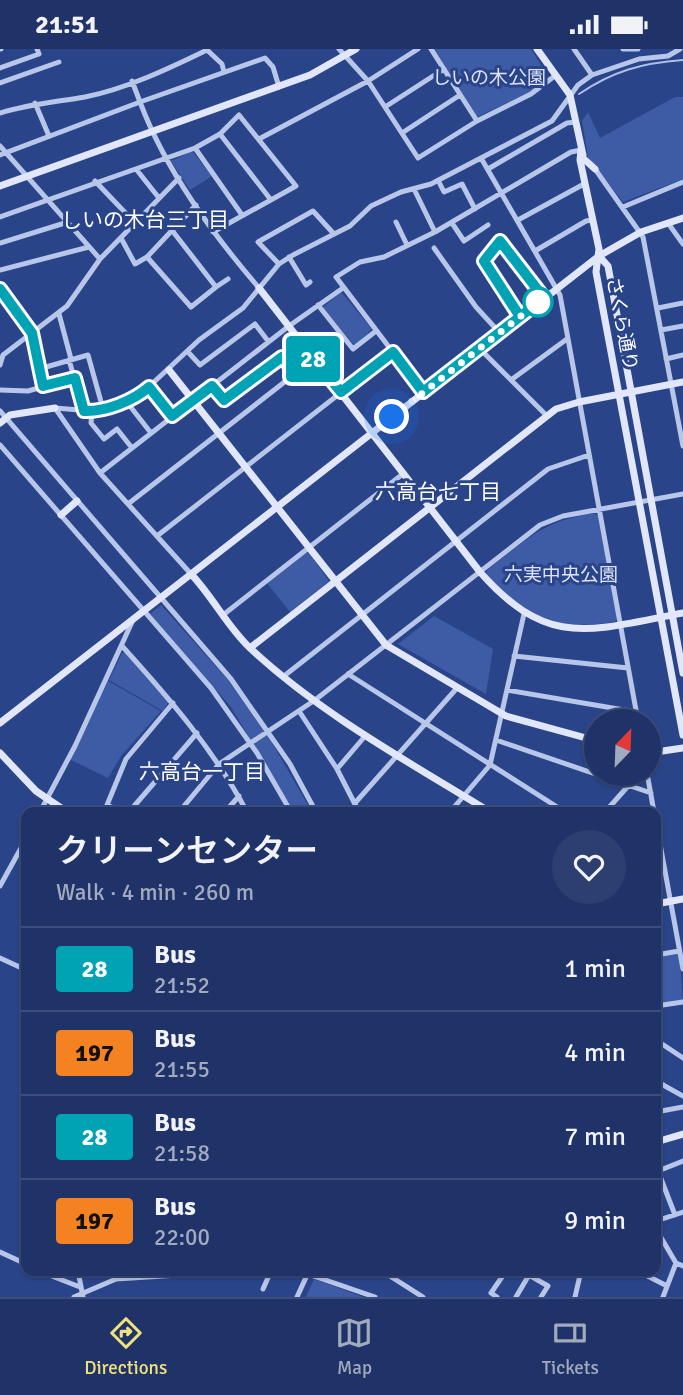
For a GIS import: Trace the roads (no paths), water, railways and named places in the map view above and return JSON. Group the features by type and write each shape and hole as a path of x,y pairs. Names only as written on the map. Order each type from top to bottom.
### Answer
{"street":[{"path":"0,68 39,54 37,49"},
{"path":"339,49 368,81 420,158 477,121 531,94 556,75"},
{"path":"0,186 279,87 356,49"},
{"path":"259,139 368,81 418,49"},
{"path":"431,49 477,121"},
{"path":"537,49 570,95 582,155 584,184 593,218"},
{"path":"574,49 592,75"},
{"path":"624,49 636,49"},
{"path":"2,417 55,408 93,411 126,401 149,387 243,308 279,264 289,257 350,226 371,206 438,180 552,121 570,95 592,75 639,59 668,55 680,49"},
{"path":"0,113 35,103 87,97 206,50 222,64 225,72"},
{"path":"28,58 33,71"},
{"path":"3,154 265,58 273,67 279,87"},
{"path":"0,83 60,62"},
{"path":"385,107 444,69"},
{"path":"132,81 151,133 213,232 502,597 524,614 565,628 584,629 683,613"},
{"path":"402,133 460,95"},
{"path":"35,103 49,136"},
{"path":"0,217 95,181 195,148 220,134 239,115 296,186 213,232"},
{"path":"488,169 567,123 576,122"},
{"path":"220,134 271,200"},
{"path":"0,146 3,154 28,176 100,259"},
{"path":"195,148 242,215"},
{"path":"423,392 336,277 360,262 384,257 452,223 571,152 582,155 590,171 623,207 640,232 666,359 680,409 683,446"},
{"path":"481,158 557,288 635,709"},
{"path":"136,169 159,198"},
{"path":"590,171 599,256"},
{"path":"0,365 4,355 59,314 100,259 179,178"},
{"path":"438,180 444,192 462,184 475,209"},
{"path":"95,181 135,223"},
{"path":"623,207 683,182"},
{"path":"518,220 584,184"},
{"path":"414,189 435,232"},
{"path":"121,238 135,264 147,257 196,205"},
{"path":"279,264 258,242 313,211 334,234"},
{"path":"535,251 593,218"},
{"path":"0,723 599,256 640,232 683,218"},
{"path":"0,243 68,222"},
{"path":"396,222 407,246"},
{"path":"452,223 464,241 488,225"},
{"path":"668,223 683,244"},
{"path":"171,229 216,288"},
{"path":"520,316 484,261 500,241 544,298"},
{"path":"0,270 89,247"},
{"path":"434,248 476,307 499,332"},
{"name":"さくら通り","path":"599,256 608,266 683,673"},
{"name":"さくら通り","path":"599,256 596,272 683,735"},
{"path":"147,257 191,307 228,279"},
{"path":"289,257 306,285 310,282"},
{"path":"100,473 289,325 343,288"},
{"path":"0,289 30,333 43,386"},
{"path":"657,308 683,303"},
{"path":"318,305 353,349 376,331"},
{"path":"59,314 84,411"},
{"path":"188,352 200,365 255,324 268,341"},
{"path":"662,330 683,326"},
{"path":"511,380 567,339"},
{"path":"479,348 547,415"},
{"path":"157,536 393,352"},
{"path":"38,369 88,355 103,409"},
{"path":"666,359 683,355"},
{"path":"212,386 224,400 282,357 296,373"},
{"path":"128,504 314,359"},
{"path":"169,370 386,645 502,714 584,737"},
{"path":"0,390 28,391 75,378"},
{"path":"250,648 547,415 579,401 683,382"},
{"path":"149,387 172,416"},
{"path":"126,401 151,433"},
{"path":"55,408 100,473 191,574 250,648 315,700 366,735 482,807"},
{"path":"93,411 91,423 104,439 117,429 132,448"},
{"path":"2,417 231,679 269,731 313,807"},
{"path":"0,445 211,688 251,744 289,807"},
{"path":"284,676 548,469 589,454"},
{"path":"223,615 404,473"},
{"path":"183,807 219,764 315,700 540,525 563,516 683,494"},
{"path":"61,515 77,501"},
{"path":"455,807 491,765 524,614"},
{"path":"43,807 133,619"},
{"path":"122,646 197,733 244,807"},
{"path":"514,656 628,668"},
{"path":"348,674 424,725 557,807"},
{"path":"355,803 457,688"},
{"path":"507,690 618,709"},
{"path":"113,807 107,804 126,759 173,703"},
{"path":"299,711 337,769 357,807"},
{"path":"133,807 197,733"},
{"path":"337,769 366,735"},
{"path":"496,740 584,770"},
{"path":"662,752 683,748"},
{"path":"0,753 47,799 59,807"},
{"path":"0,766 7,760"},
{"path":"611,807 628,786"},
{"path":"632,786 651,793"},
{"path":"650,786 653,807"},
{"path":"229,807 239,796"},
{"path":"0,886 21,848"},
{"path":"661,858 683,969"},
{"path":"661,903 683,899"},
{"path":"661,954 679,951"},
{"path":"0,958 21,968"},
{"path":"661,1005 683,1002"},
{"path":"661,1045 683,1059"},
{"path":"661,1084 683,1096"},
{"path":"661,1111 683,1107"},
{"path":"661,1141 683,1134"},
{"path":"661,1170 683,1161"},
{"path":"661,1179 675,1215"},
{"path":"661,1219 683,1212"},
{"path":"661,1236 680,1264 663,1297"},
{"path":"0,1252 21,1262"},
{"path":"49,1276 81,1292"},
{"path":"74,1297 116,1279 133,1276"},
{"path":"263,1289 269,1276"},
{"path":"296,1297 307,1276"},
{"path":"320,1276 375,1297"},
{"path":"390,1276 423,1297"},
{"path":"497,1297 491,1293 503,1276"},
{"path":"516,1297 528,1276"},
{"path":"531,1276 548,1286 541,1297"},
{"path":"575,1297 580,1276"},
{"path":"648,1276 667,1286"}],"waterway":[{"path":"579,94 628,69 683,60"}],"district":[{"name":"しいの木台三丁目","path":"145,220"},
{"name":"六高台七丁目","path":"438,492"},
{"name":"六高台一丁目","path":"202,772"}],"park label":[{"name":"しいの木公園","path":"489,78"},
{"name":"六実中央公園","path":"561,575"}]}
